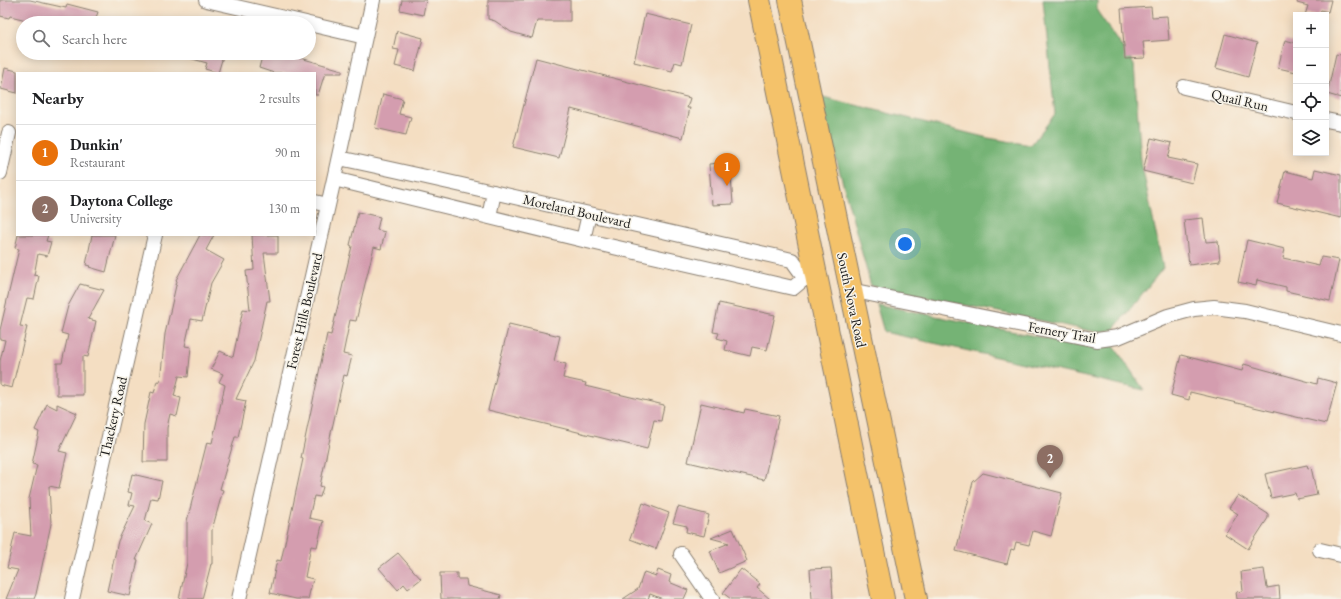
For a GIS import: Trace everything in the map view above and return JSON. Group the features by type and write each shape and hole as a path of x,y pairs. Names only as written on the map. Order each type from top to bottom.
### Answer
{"main road":[{"path":"758,0 807,235 811,280 883,599"},
{"path":"769,0 781,11 792,9"},
{"name":"South Nova Road","path":"792,9 916,599"},
{"path":"807,235 834,276 843,286 850,290"},
{"path":"811,280 836,297 858,328"}],"street":[{"path":"206,0 276,16"},
{"name":"Forest Hills Boulevard","path":"316,233 322,204 334,179 373,0"},
{"path":"316,26 365,37"},
{"name":"Quail Run","path":"1184,87 1293,112"},
{"path":"1329,121 1341,123"},
{"path":"0,173 9,133"},
{"name":"Moreland Boulevard","path":"334,179 582,240 793,288 811,280 792,260 339,158"},
{"path":"489,217 494,192"},
{"path":"582,240 589,214"},
{"name":"Thackery Road","path":"72,599 155,236"},
{"name":"Forest Hills Boulevard","path":"240,599 315,236"},
{"name":"Fernery Trail","path":"850,290 1097,340 1118,337 1168,316 1194,309 1214,308 1245,311 1341,334"},
{"path":"1320,550 1341,555"},
{"path":"682,554 712,599"}],"green space":[{"path":"1043,0 1097,0 1097,11 1134,64 1141,161 1163,268 1113,330 1097,332 871,286 819,96 988,138 1031,145 1055,114"},
{"path":"876,304 1095,348 1114,346 1144,390 884,332"}],"building":[{"path":"0,0 30,0 66,8 67,4 98,12 97,16 16,16 16,17 10,16 9,18 0,16"},
{"path":"402,0 426,0 423,15 400,10"},
{"path":"488,0 570,0 570,21 537,21 532,38 511,32 495,21 488,19"},
{"path":"1298,0 1331,0 1328,12 1321,10 1320,12 1306,12 1308,6 1297,3"},
{"path":"1151,7 1152,17 1167,16 1169,40 1143,42 1145,58 1125,59 1121,9"},
{"path":"645,14 691,25 682,64 675,62 672,71 634,62"},
{"path":"397,31 423,38 415,71 395,66 399,50 393,49"},
{"path":"1225,34 1257,43 1248,77 1216,68"},
{"path":"1285,40 1293,42 1293,71 1278,68"},
{"path":"1336,54 1341,55 1341,98 1329,95 1329,85"},
{"path":"536,58 690,98 687,108 690,108 683,138 571,109 559,158 513,147"},
{"path":"196,60 222,60 218,72 205,69 207,63"},
{"path":"261,60 307,60 342,70 342,73 325,73 318,95 316,95 316,72 271,72 259,68"},
{"path":"5,68 17,71 16,93 1,89"},
{"path":"383,94 403,99 399,114 411,117 406,135 375,128"},
{"path":"1151,138 1172,143 1168,158 1197,164 1192,183 1143,171"},
{"path":"730,162 733,204 712,205 709,164"},
{"path":"1315,169 1341,175 1341,218 1277,203 1285,171 1313,178"},
{"path":"358,212 380,217 377,230 385,232 381,249 374,247 356,321 350,320 343,354 352,356 347,376 344,375 331,433 320,486 323,487 320,497 314,496 309,518 323,521 317,547 311,546 305,577 313,579 308,599 296,599 270,593 277,560 281,561 303,459 301,458 327,334 331,335 352,246 350,245"},
{"path":"1203,218 1206,242 1218,241 1220,261 1189,265 1184,220"},
{"path":"18,236 48,236 46,241 51,242 47,256 38,254 34,275 39,276 34,299 27,298 20,326 27,327 12,388 0,385 0,361 5,340 0,339 0,330 19,249 15,248"},
{"path":"92,236 115,236 106,272 86,265"},
{"path":"199,236 213,236 206,250 224,260 211,283 202,321 191,319 185,346 191,347 188,377 179,376 174,396 181,398 177,416 170,414 167,428 167,462 143,462 144,424 151,392 154,393 157,381 160,382 165,334 176,280"},
{"path":"252,236 278,236 278,253 264,253 270,301 267,301 254,361 236,399 246,401 238,437 235,437 220,489 223,490 212,530 212,564 202,599 179,599 187,563 187,521 207,442 212,443 225,385 219,382 223,374 211,369 220,351 233,357 243,309 250,310 246,271 254,270"},
{"path":"1247,240 1285,249 1283,258 1319,266 1321,257 1339,260 1330,301 1286,291 1286,287 1257,280 1256,286 1238,282"},
{"path":"80,284 104,290 88,319 96,321 88,357 83,356 83,395 57,395 57,363 62,363 68,335 61,333 68,306"},
{"path":"719,303 775,315 767,350 752,347 750,356 725,350 727,341 717,338 719,333 713,332"},
{"path":"509,324 560,336 554,361 566,364 563,378 586,383 585,386 664,405 661,421 654,420 647,449 488,410"},
{"path":"1181,355 1242,371 1244,364 1317,384 1318,378 1337,383 1326,424 1190,392 1189,400 1171,395"},
{"path":"701,403 744,413 745,409 779,416 764,480 688,462"},
{"path":"47,404 57,409 57,404 77,413 59,451 67,453 59,488 49,486 51,524 36,594 34,599 6,599 18,570 7,568 15,533 31,536 29,499 37,465 32,464 39,432 35,430"},
{"path":"1307,465 1308,468 1311,467 1317,495 1297,499 1295,493 1271,498 1265,474"},
{"path":"983,473 1062,493 1051,536 1033,531 1029,545 1016,542 1014,550 1011,549 1007,564 956,551 973,482"},
{"path":"132,474 162,481 158,499 151,498 145,521 152,524 136,560 138,560 130,596 107,591 118,541 135,506 129,505 132,493 128,492"},
{"path":"1238,495 1268,514 1268,518 1248,549 1225,534 1238,514 1229,508"},
{"path":"643,503 669,513 656,549 630,539"},
{"path":"678,507 709,515 704,536 686,532 687,526 673,523"},
{"path":"733,529 747,561 719,573 710,551 729,543 711,538"},
{"path":"398,553 421,579 408,589 404,584 398,590 379,568"},
{"path":"831,568 833,599 812,599 810,569"},
{"path":"741,569 760,584 757,588 770,599 731,599 723,593"},
{"path":"1264,569 1267,588 1279,586 1280,599 1237,599 1236,592 1243,591 1241,572"},
{"path":"658,570 671,575 669,582 688,590 684,599 663,599 650,594 648,599 623,599 638,589 644,572 656,576"},
{"path":"440,573 457,573 457,579 466,579 467,586 501,595 500,599 441,599"}],"place":[{"name":"Dunkin'","path":"727,186"},
{"name":"Daytona College","path":"1050,478"}]}
